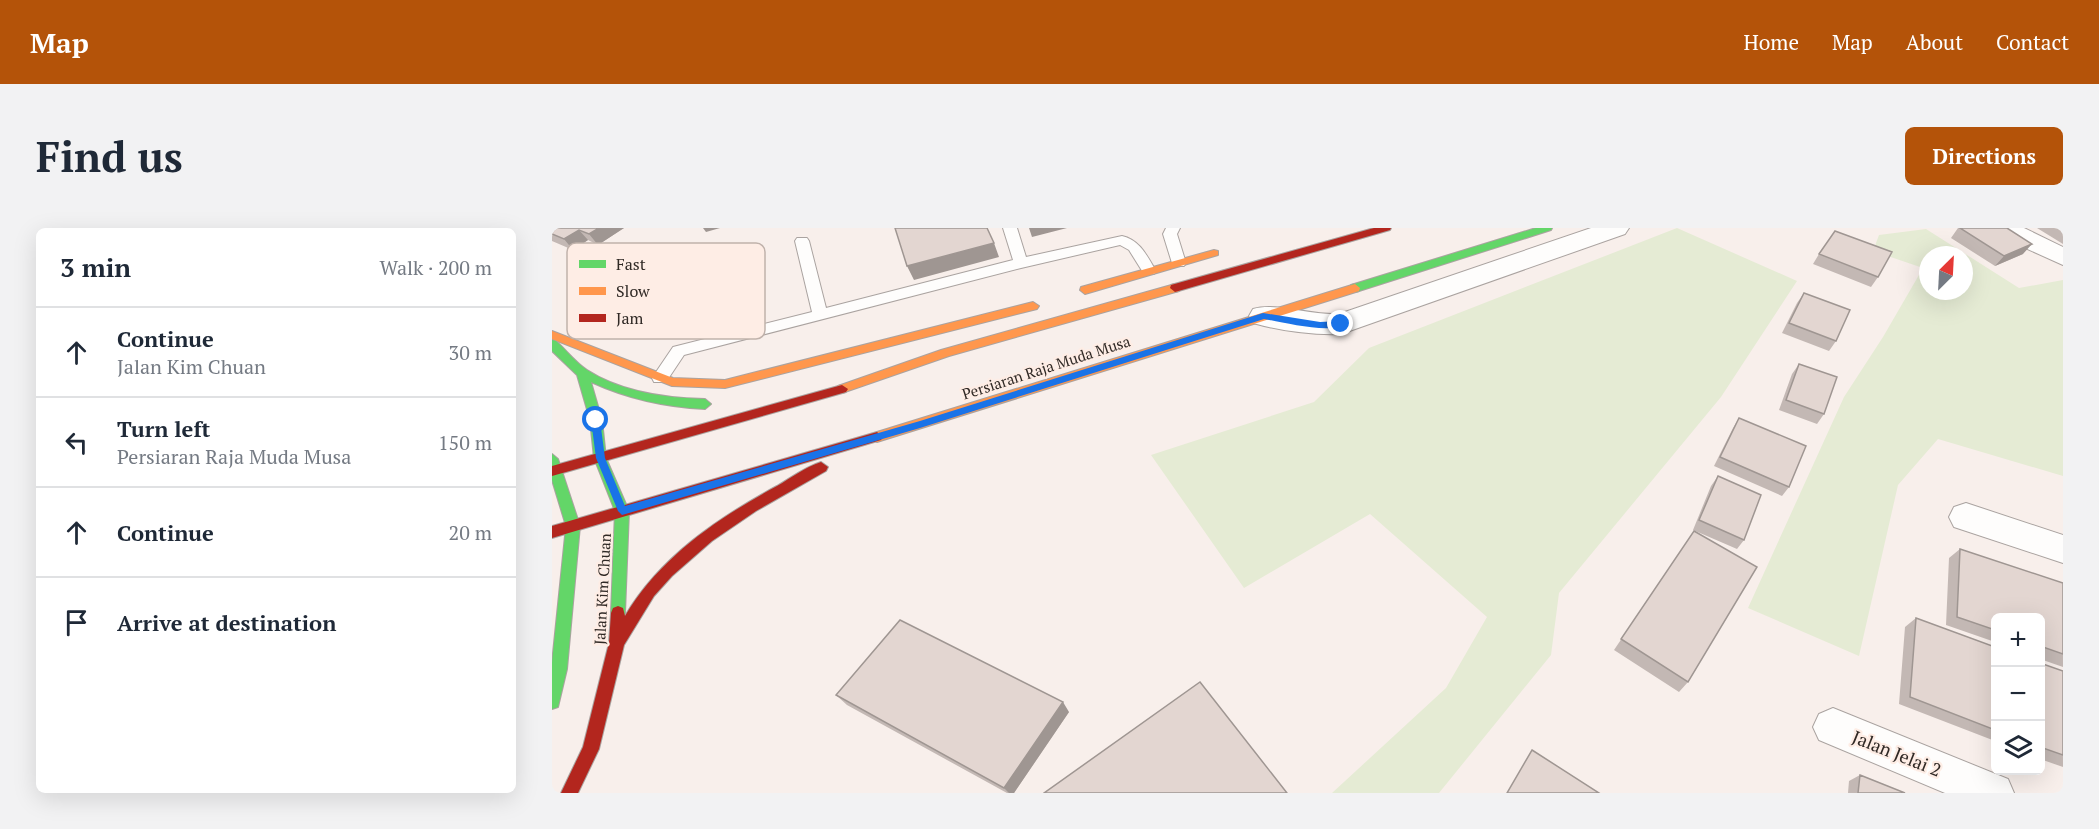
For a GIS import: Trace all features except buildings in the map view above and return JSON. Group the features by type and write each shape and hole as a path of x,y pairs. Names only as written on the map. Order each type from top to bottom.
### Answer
{"main road":[{"path":"552,702 573,526 553,467 600,458 814,399 945,353 1386,228"},
{"name":"Persiaran Raja Muda Musa","path":"552,532 873,438 1263,316 1327,299 1547,228"},
{"path":"1074,293 1233,248"},
{"path":"552,336 672,382 725,384 1037,304 945,353"},
{"path":"552,344 582,373 622,394 645,401 675,405 721,403"},
{"name":"Jalan Kim Chuan","path":"569,793 591,749 617,644 622,511 600,458 596,420 582,373"},
{"path":"744,402 814,399"},
{"path":"617,644 653,587 711,532 751,506 873,438"}],"street":[{"path":"1263,316 1320,325 1341,324 1616,228"},
{"path":"2003,228 2063,257"},
{"path":"1966,517 2063,549"},
{"name":"Jalan Jelai 2","path":"1833,727 1994,793"}],"lane":[{"path":"1010,228 1021,263"},
{"path":"1173,228 1170,234 1179,263"},
{"path":"765,329 1021,263 1120,234 1134,247 1149,271"},
{"path":"802,241 820,315"},
{"path":"660,378 679,351 726,339"}],"green space":[{"path":"1677,228 1797,281 1721,397 1559,593 1551,655 1439,793 1332,793 1446,688 1487,617 1370,514 1244,588 1151,455 1314,402 1369,348"},
{"path":"1926,229 1953,246 1919,246 1919,267 1873,251 1879,235"},
{"path":"1973,259 2019,288 2063,280 2063,476 1938,439 1898,485 1859,656 1748,608 1844,397 1883,337 1919,275 1919,300 1973,300"}],"traffic: fast":[{"path":"1355,288 1547,228"},
{"path":"552,344 582,373 596,420 600,458 622,511 618,613"},
{"path":"582,373 642,396 672,402 705,404"},
{"path":"552,459 573,526 559,669 552,702"}],"traffic: slow":[{"path":"1085,290 1214,253"},
{"path":"842,389 945,353 1175,288"},
{"path":"877,437 1355,288"},
{"path":"552,335 672,382 725,384 1033,306"}],"traffic: jam":[{"path":"1175,288 1386,228"},
{"path":"552,471 842,389"},
{"path":"552,532 877,437"},
{"path":"617,643 649,592 686,554 729,521 821,467"},
{"path":"569,793 591,749 617,643 618,613"}],"route":[{"path":"596,420 600,458 622,511 920,425 1263,316 1320,325 1341,324"}]}
